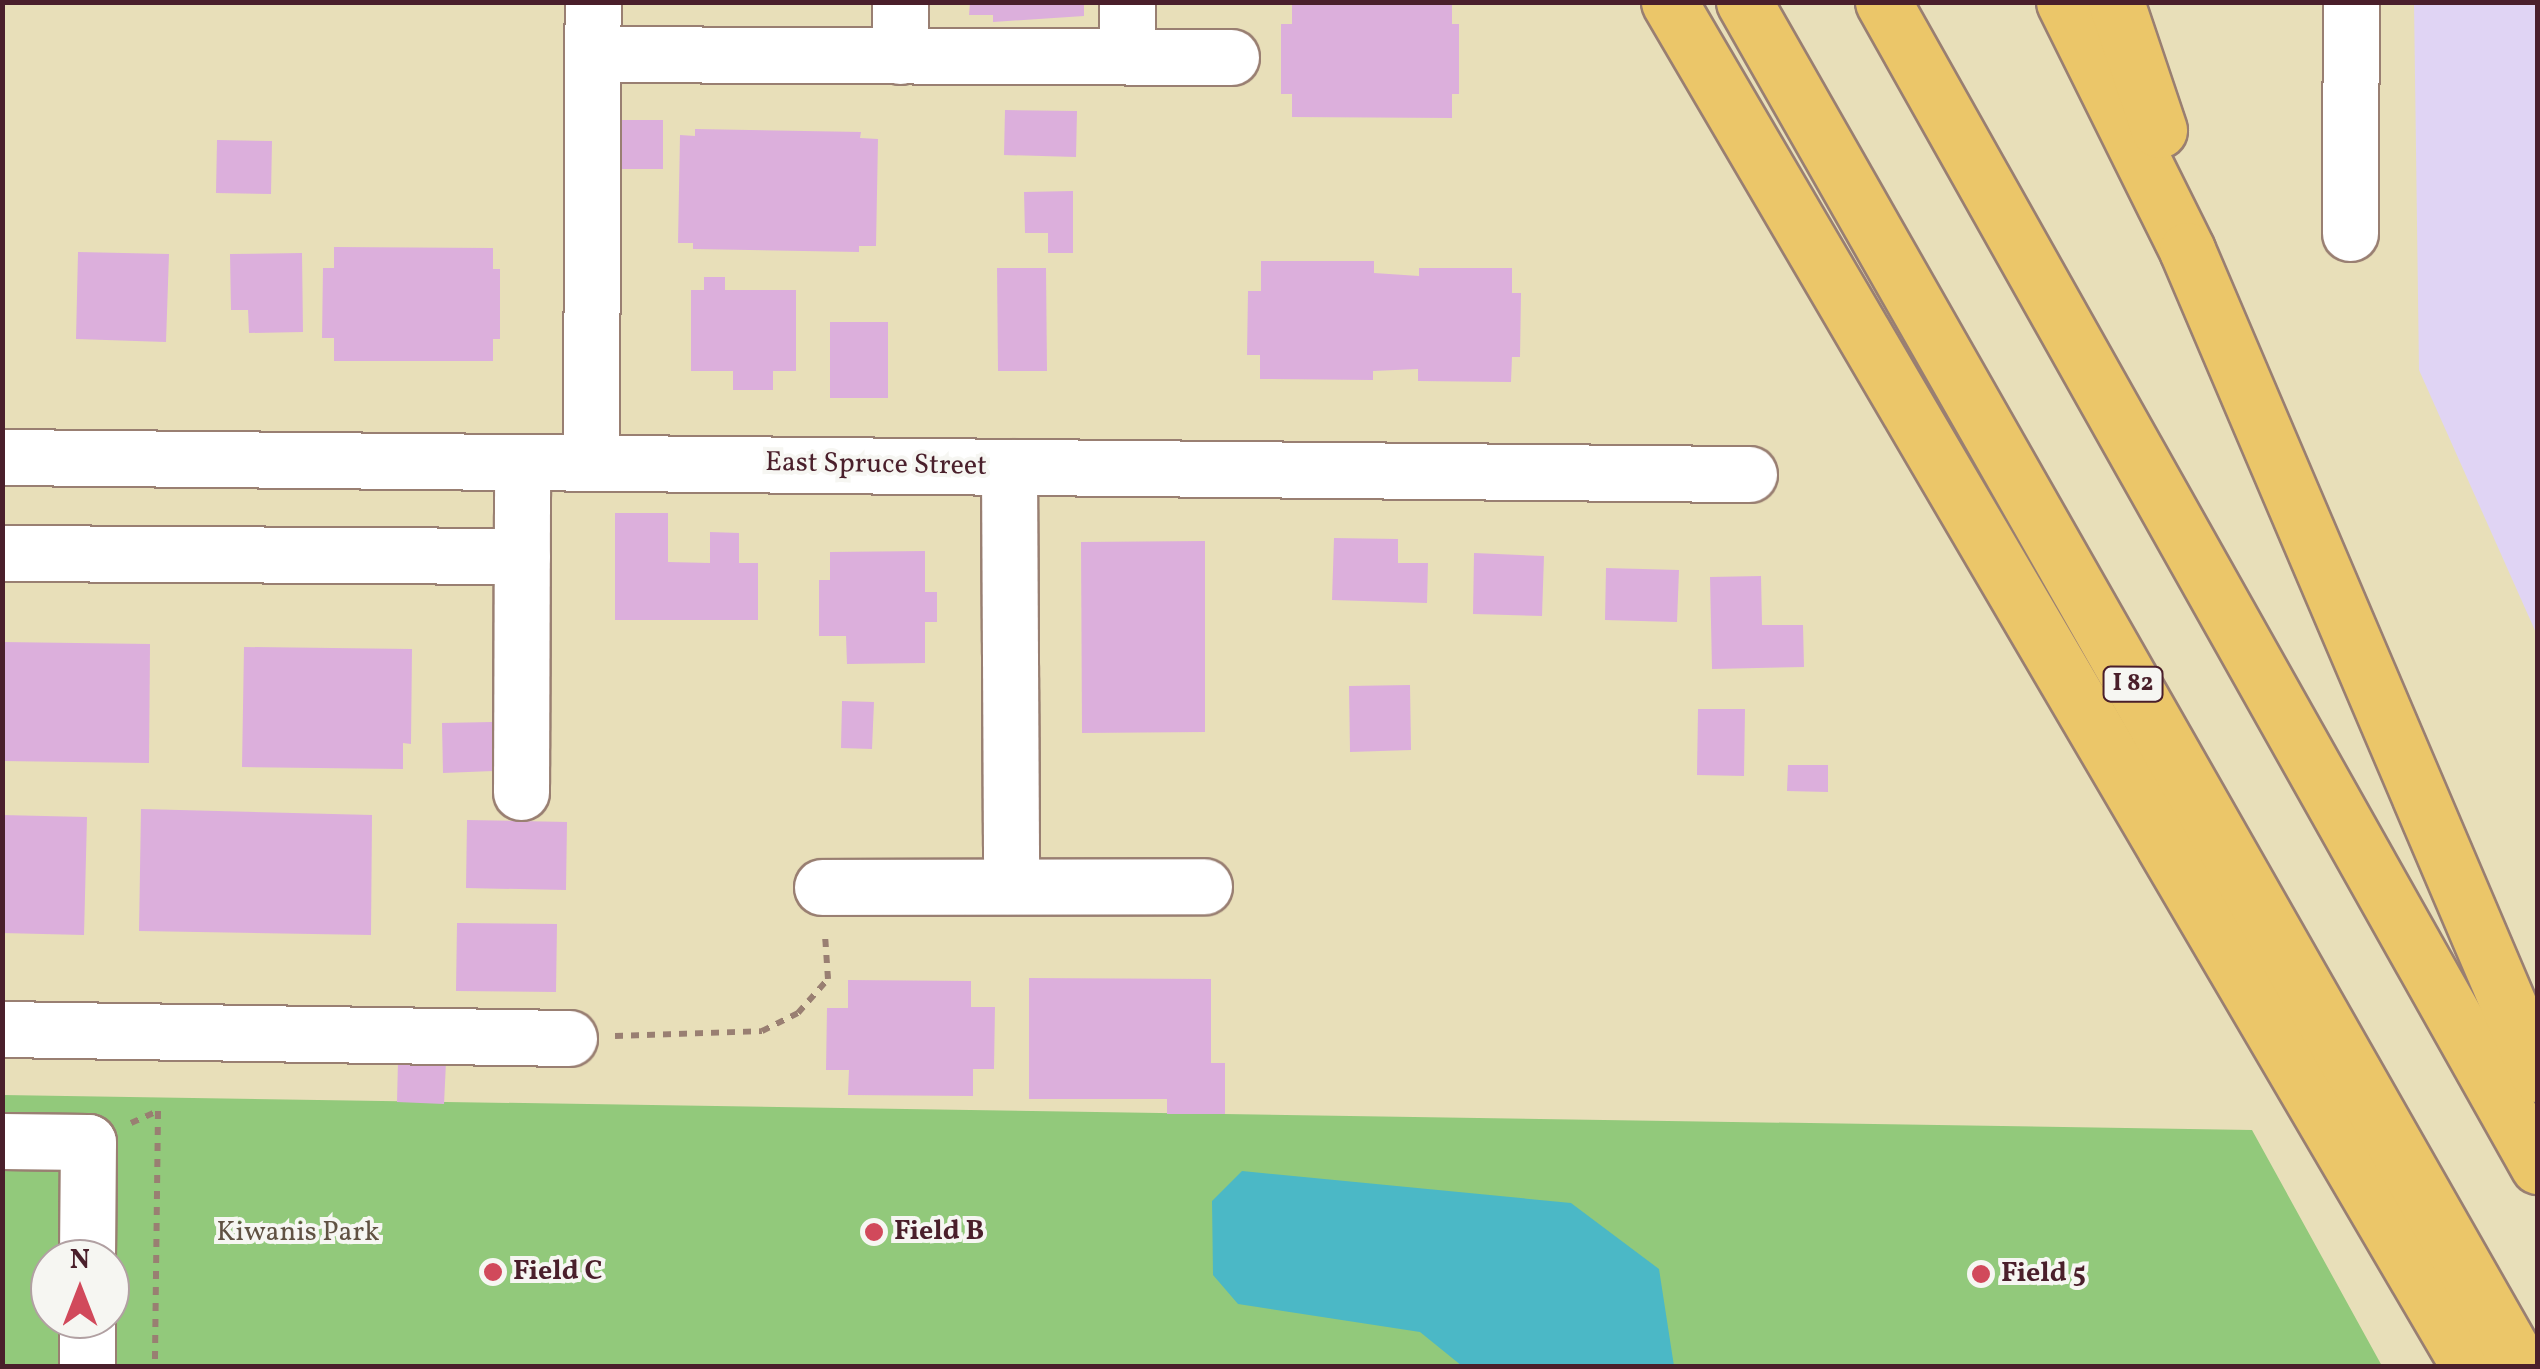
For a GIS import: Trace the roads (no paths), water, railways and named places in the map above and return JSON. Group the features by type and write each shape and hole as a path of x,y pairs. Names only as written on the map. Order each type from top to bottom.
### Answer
{"highway":[{"path":"1652,2 1715,83"},
{"path":"1669,2 2468,1366"},
{"name":"I 82","path":"1744,2 2521,1366"},
{"path":"1883,2 2538,1166"},
{"path":"2064,2 2186,250 2538,1074"},
{"path":"2116,2 2159,129 2186,250"}],"street":[{"path":"1127,2 1127,56"},
{"path":"2350,233 2351,2"},
{"path":"591,462 593,28 900,29 1127,56 1231,57"},
{"name":"East Spruce Street","path":"2,457 1749,474"},
{"path":"520,792 522,462"},
{"path":"1009,467 1011,886"},
{"path":"2,553 522,556"},
{"path":"822,887 1204,886"},
{"path":"2,1029 568,1038"},
{"path":"2,1141 88,1142 88,1239"},
{"path":"87,1339 87,1366"}],"water":[{"path":"1242,1171 1571,1203 1659,1269 1674,1366 1462,1366 1420,1332 1238,1304 1213,1275 1212,1201"}],"place":[{"name":"Field B","path":"874,1232"},
{"name":"Field C","path":"493,1272"},
{"name":"Field 5","path":"1981,1274"}],"park label":[{"name":"Kiwanis Park","path":"298,1233"}]}
